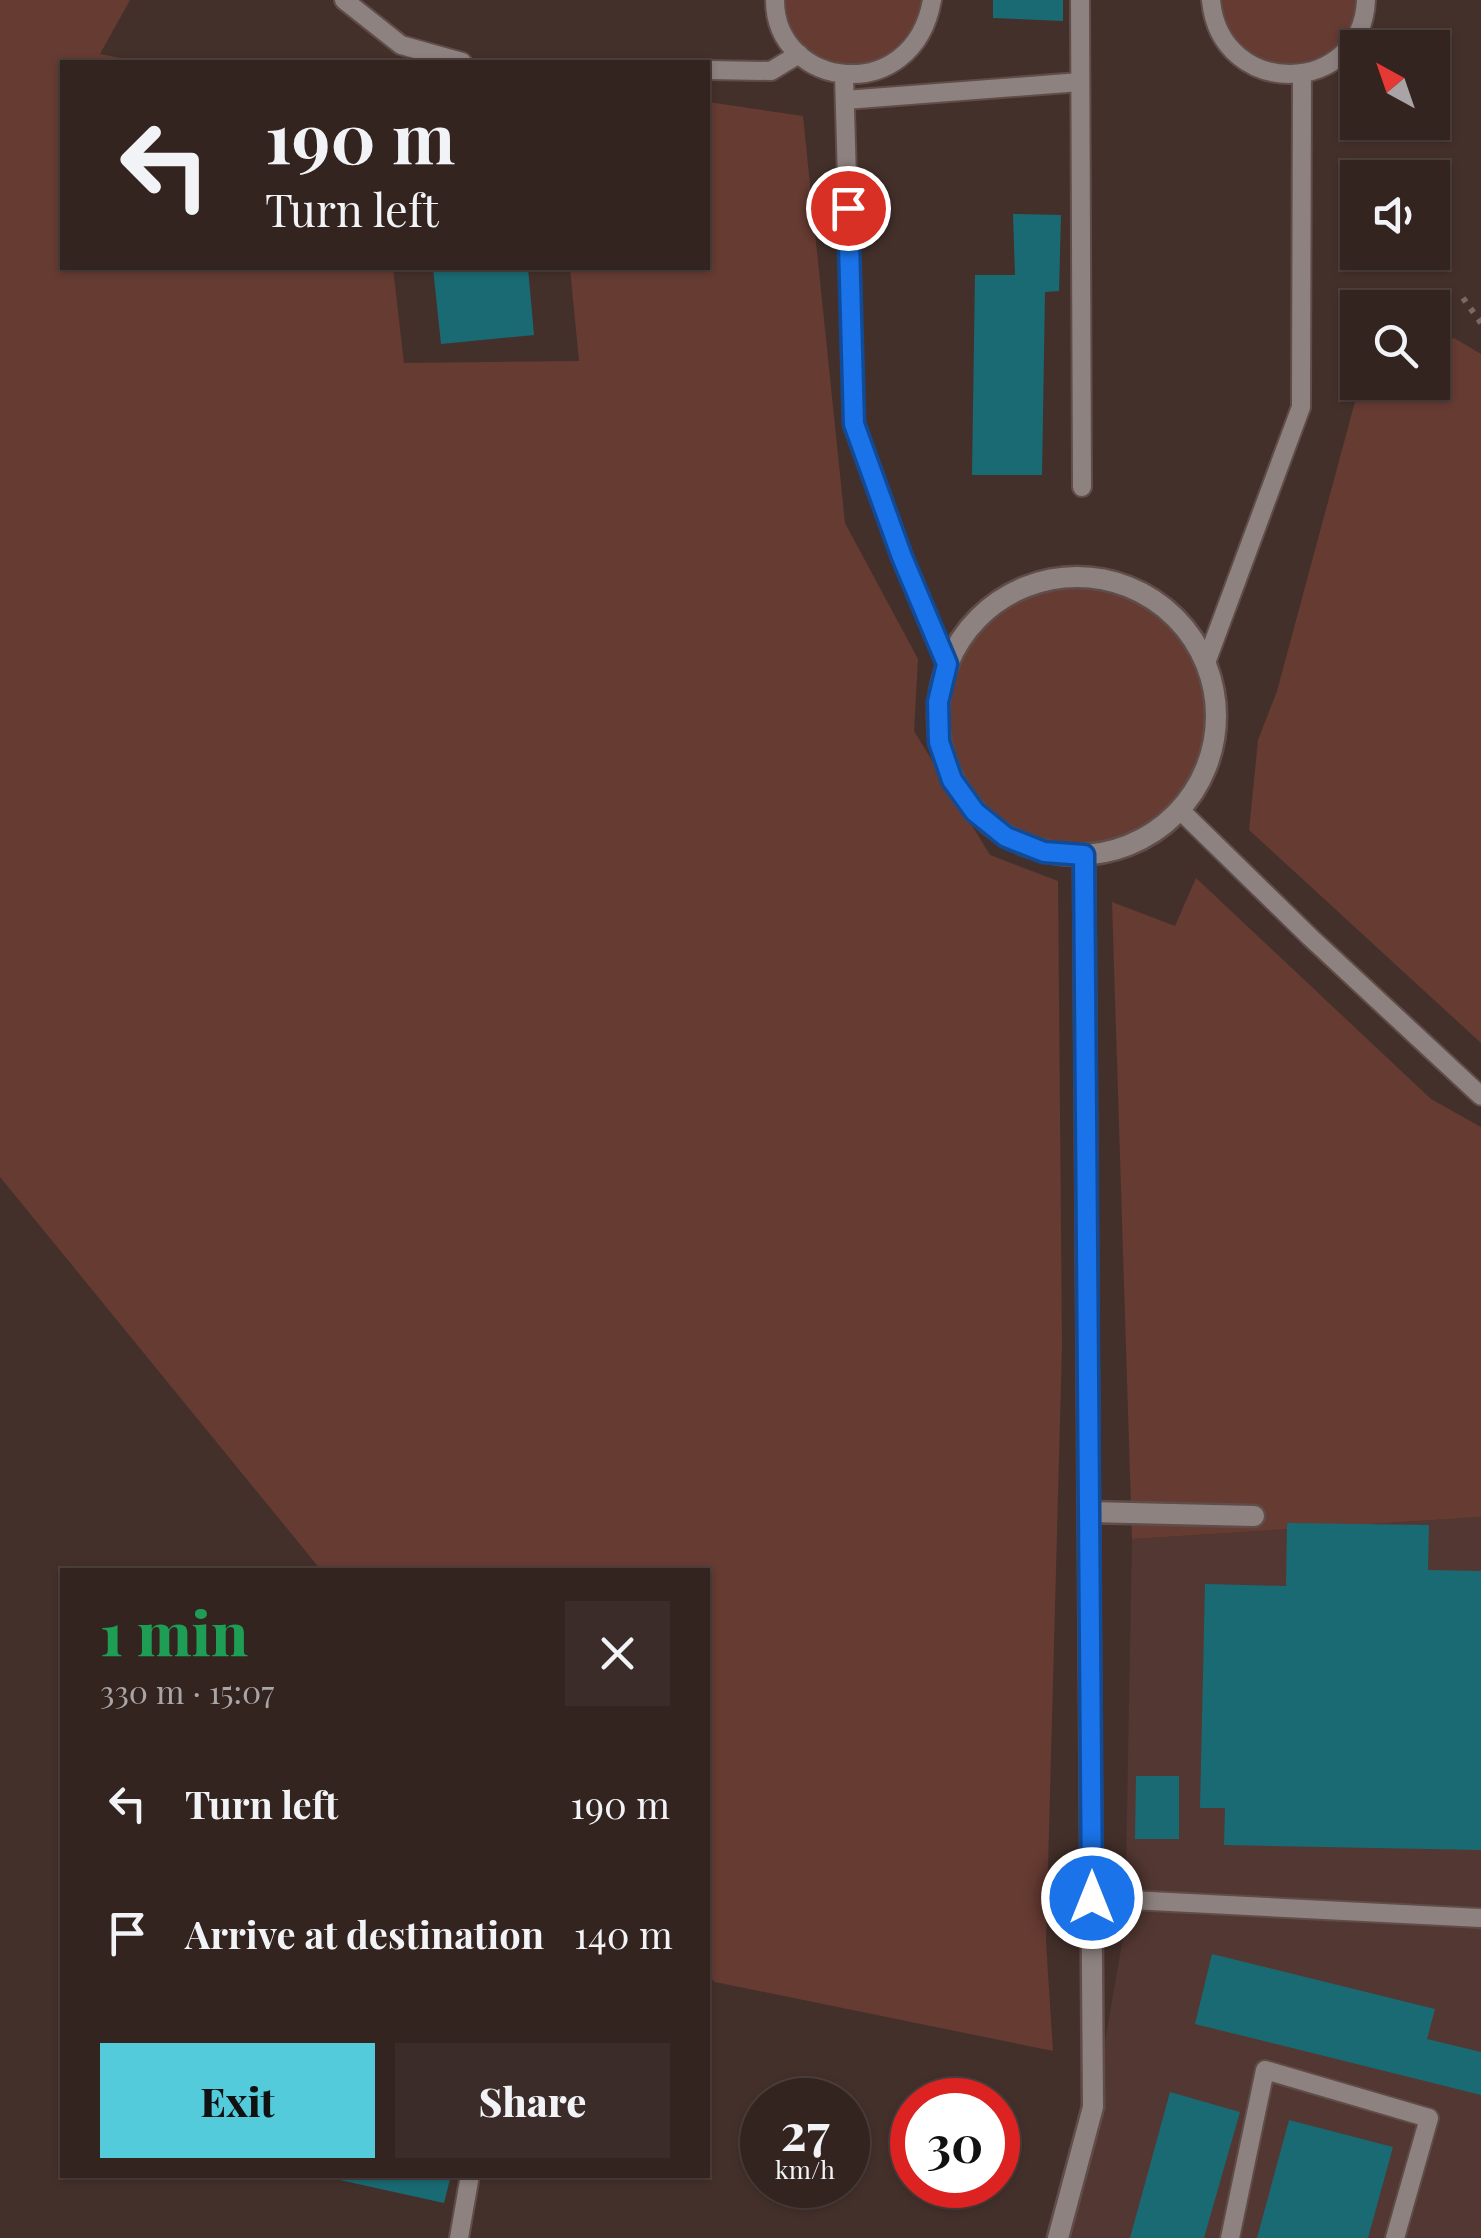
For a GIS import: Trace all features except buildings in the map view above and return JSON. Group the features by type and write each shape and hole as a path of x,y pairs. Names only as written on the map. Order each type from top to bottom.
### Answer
{"street":[{"path":"1053,577 1100,577 1144,592 1181,621 1207,660 1216,699 1216,739 1202,777 1180,810 1149,836 1117,849 1084,855 1044,852 1006,837 975,812 952,780 939,742 938,722 938,702 947,664 972,624 1008,594 1053,577"},
{"path":"1058,2238 1093,2107 1084,855"},
{"path":"1090,1512 1254,1516"}],"lane":[{"path":"344,0 401,46 454,60"},
{"path":"775,0 783,34 799,54 820,68 844,75 870,74 894,64 915,46 928,22 932,0"},
{"path":"1080,0 1082,487"},
{"path":"1211,0 1216,28 1230,51 1251,66 1276,74 1302,74 1325,66 1344,51 1359,30 1366,0"},
{"path":"710,70 771,71 799,54"},
{"path":"1207,660 1301,407 1302,74"},
{"path":"844,75 854,424 902,557 947,664"},
{"path":"845,100 1080,82"},
{"path":"1180,810 1481,1096"},
{"path":"1092,1898 1481,1918"},
{"path":"1230,2238 1266,2070 1429,2118 1395,2238"},
{"path":"459,2238 469,2178"}],"path":[{"path":"1463,298 1481,323"}],"shaded area":[{"path":"0,0 130,0 100,54 130,60 60,60 60,270 393,270 404,363 579,361 570,270 710,270 710,102 803,116 845,523 918,659 914,731 990,855 1058,881 1062,1346 1046,1942 1053,2051 715,1982 710,1978 710,1568 319,1568 0,1177"},
{"path":"775,0 932,0 928,22 870,73 799,54"},
{"path":"1211,0 1365,0 1353,30 1340,30 1340,53 1302,74 1231,51"},
{"path":"1450,339 1481,354 1481,1043 1249,830 1258,740 1277,691 1355,400 1450,400"},
{"path":"1077,577 1104,579 1130,587 1175,618 1206,663 1214,689 1214,743 1206,769 1175,814 1130,845 1104,853 1077,855 1050,853 1024,845 979,814 948,769 940,743 938,716 940,689 948,663 979,618 1024,587 1050,579"},
{"path":"1196,878 1431,1099 1481,1127 1481,1517 1132,1539 1112,902 1175,926"},
{"path":"1481,1517 1481,2238 1071,2238 1125,1926 1132,1539"}],"route":[{"path":"848,208 854,424 902,557 947,664 938,702 939,742 952,780 975,812 1006,837 1044,852 1084,855 1092,1898"}]}
